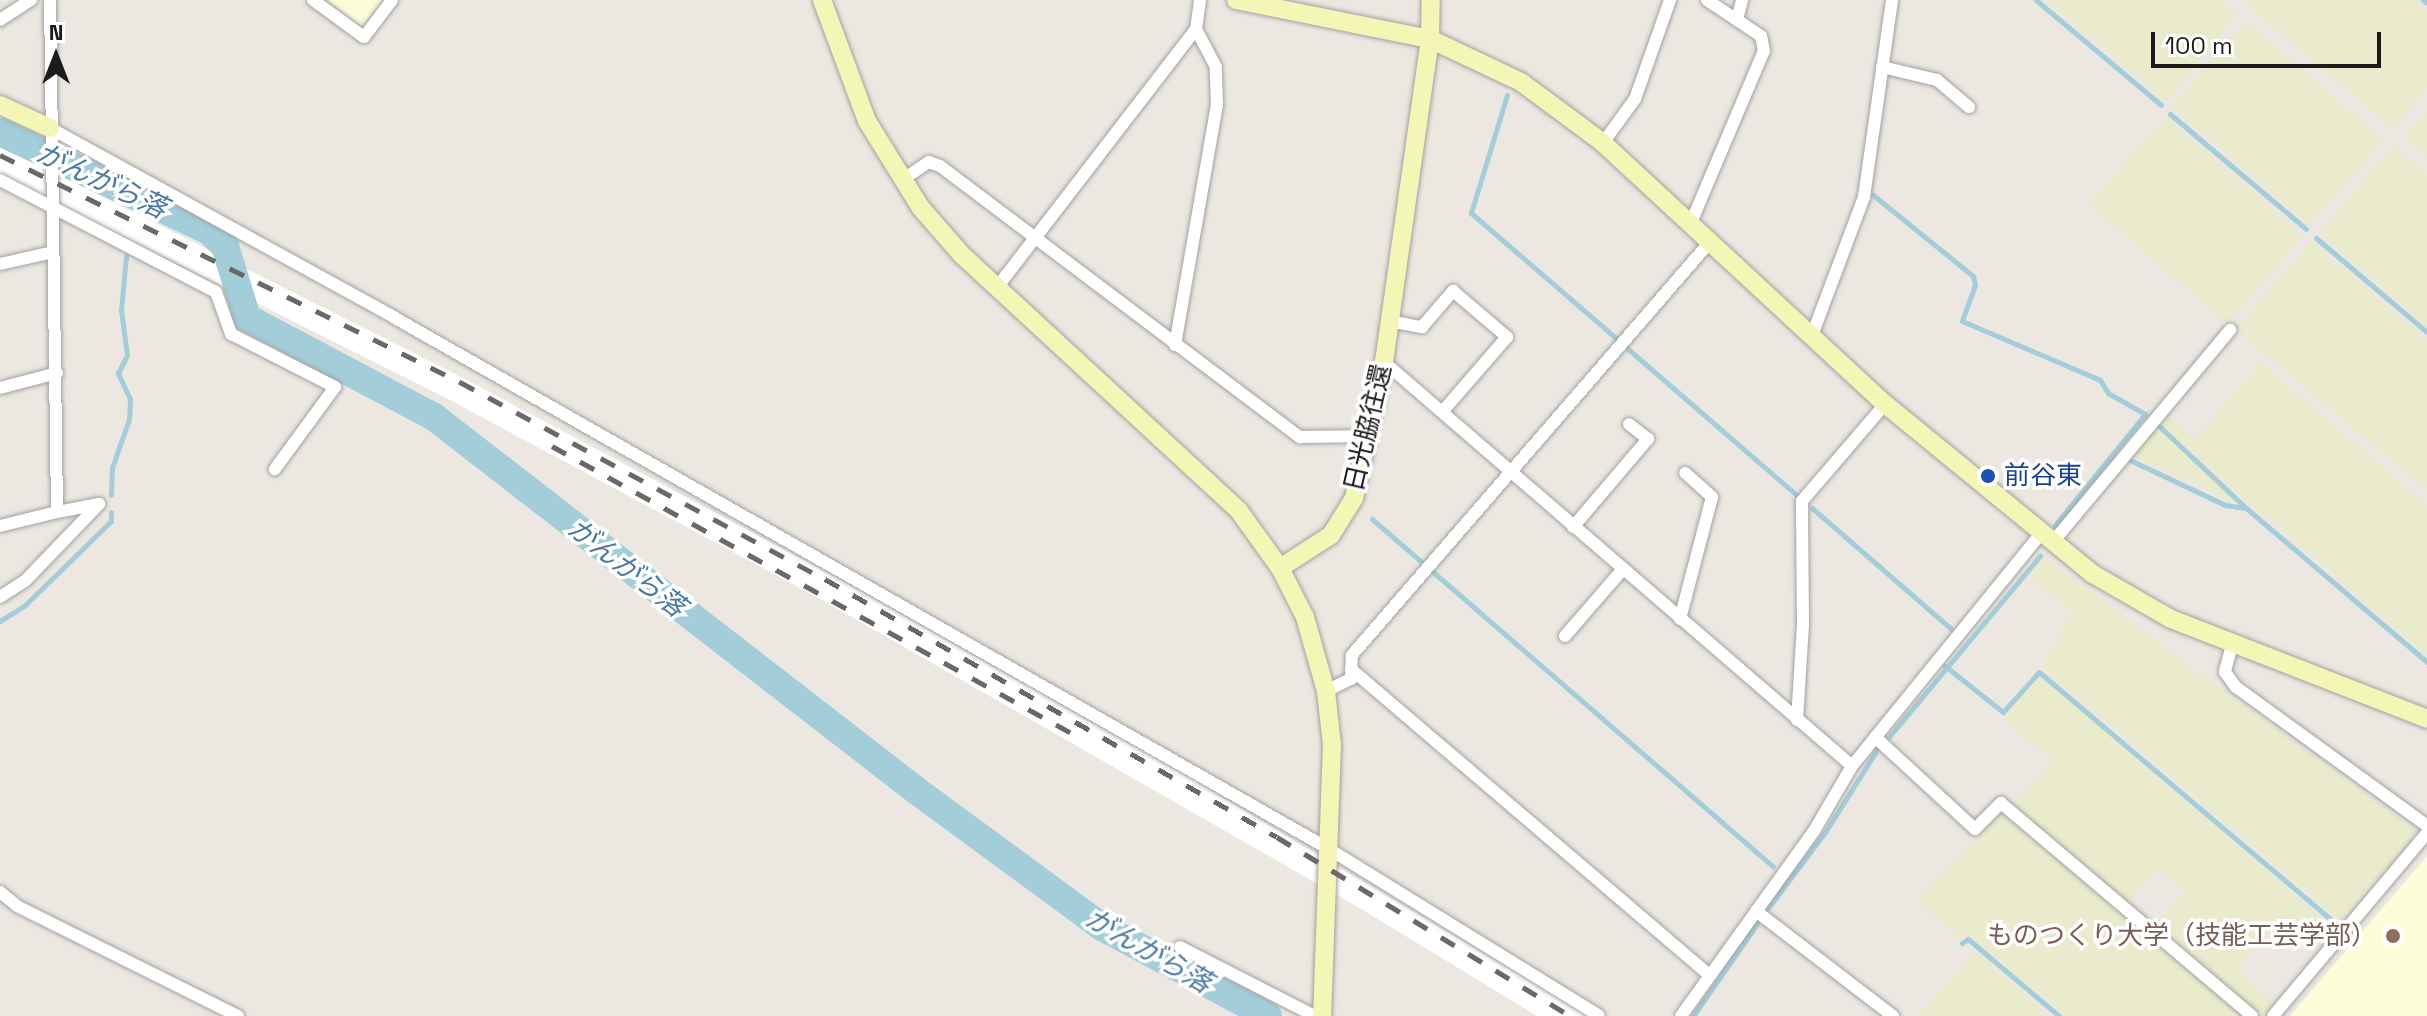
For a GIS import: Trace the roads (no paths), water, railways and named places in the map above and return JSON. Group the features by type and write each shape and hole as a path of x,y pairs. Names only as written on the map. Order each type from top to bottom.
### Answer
{"street":[{"path":"0,20 31,0"},
{"path":"50,0 57,512"},
{"path":"313,0 364,37 392,0"},
{"path":"822,0 850,85 902,180 938,230 1203,473 1239,511 1280,568 1305,617 1326,691 1332,745 1322,1016"},
{"path":"998,286 1196,29 1200,0"},
{"path":"1236,0 1430,39 1521,82 1603,143 1885,404 2046,539 2127,596 2232,645 2427,719"},
{"name":"日光脇往還","path":"1280,568 1339,527 1354,498 1384,362 1430,39 1431,0"},
{"path":"1603,143 1635,99 1670,0"},
{"path":"1690,225 1764,51 1761,36 1707,0"},
{"path":"1737,20 1742,0"},
{"path":"1811,338 1864,197 1892,0"},
{"path":"1175,345 1217,105 1216,67 1196,29"},
{"path":"1882,67 1937,80 1969,107"},
{"path":"0,105 50,128 395,318 1329,849 1599,1016"},
{"path":"902,180 929,162 940,166 1300,437 1370,436"},
{"path":"0,180 216,292 231,334 335,387 275,469"},
{"path":"1326,691 1351,679 1352,655 1709,243"},
{"path":"0,264 53,252"},
{"path":"1390,321 1422,327 1453,291 1507,337 1442,412"},
{"path":"1681,1016 1875,737 2230,330"},
{"path":"1384,362 1852,766"},
{"path":"0,388 57,373"},
{"path":"1797,720 1803,624 1802,501 1885,404"},
{"path":"1573,527 1648,439 1629,424"},
{"path":"1680,619 1712,497 1685,473"},
{"path":"0,526 99,504 25,581 0,597"},
{"path":"1565,636 1623,569"},
{"path":"2232,645 2225,672 2236,687 2427,826"},
{"path":"1351,669 1708,974"},
{"path":"1875,737 1975,829 2001,803 2252,1016"},
{"path":"2273,1016 2427,833"},
{"path":"0,892 17,906 238,1016"},
{"path":"1756,911 1893,1016"},
{"path":"1180,947 1315,1016"}],"waterway":[{"path":"2036,0 2161,105"},
{"path":"2423,0 2427,3"},
{"path":"1507,95 1471,213 1617,339"},
{"path":"2170,114 2306,229"},
{"name":"がんがら落","path":"0,132 209,231 225,246 247,318 434,417 917,791 1102,927 1268,1016"},
{"path":"1873,195 1973,276 1975,285 1962,321 2100,380 2108,393 2145,414 2055,525"},
{"path":"2316,238 2427,332"},
{"path":"111,495 112,468 129,419 130,399 118,373 127,355 121,310 126,256"},
{"path":"1628,349 1799,497"},
{"path":"2159,426 2246,508 2427,662"},
{"path":"2130,460 2225,505 2246,508"},
{"path":"1812,508 1951,629"},
{"path":"0,621 24,606 111,521 111,512"},
{"path":"1372,519 1424,564"},
{"path":"1889,737 2040,556"},
{"path":"1432,571 1773,866"},
{"path":"1945,666 2003,712 2039,672 2335,923"},
{"path":"1768,908 1826,831 1878,748"},
{"path":"1693,1016 1757,924"},
{"path":"1962,943 1968,939 2059,1016"}],"railway":[{"path":"0,155 460,382 825,579 1277,837 1570,1016"},
{"path":"552,446 1077,736"}],"place":[{"name":"前谷東","path":"1988,476"},
{"name":"ものつくり大学（技能工芸学部）","path":"2393,936"}]}
